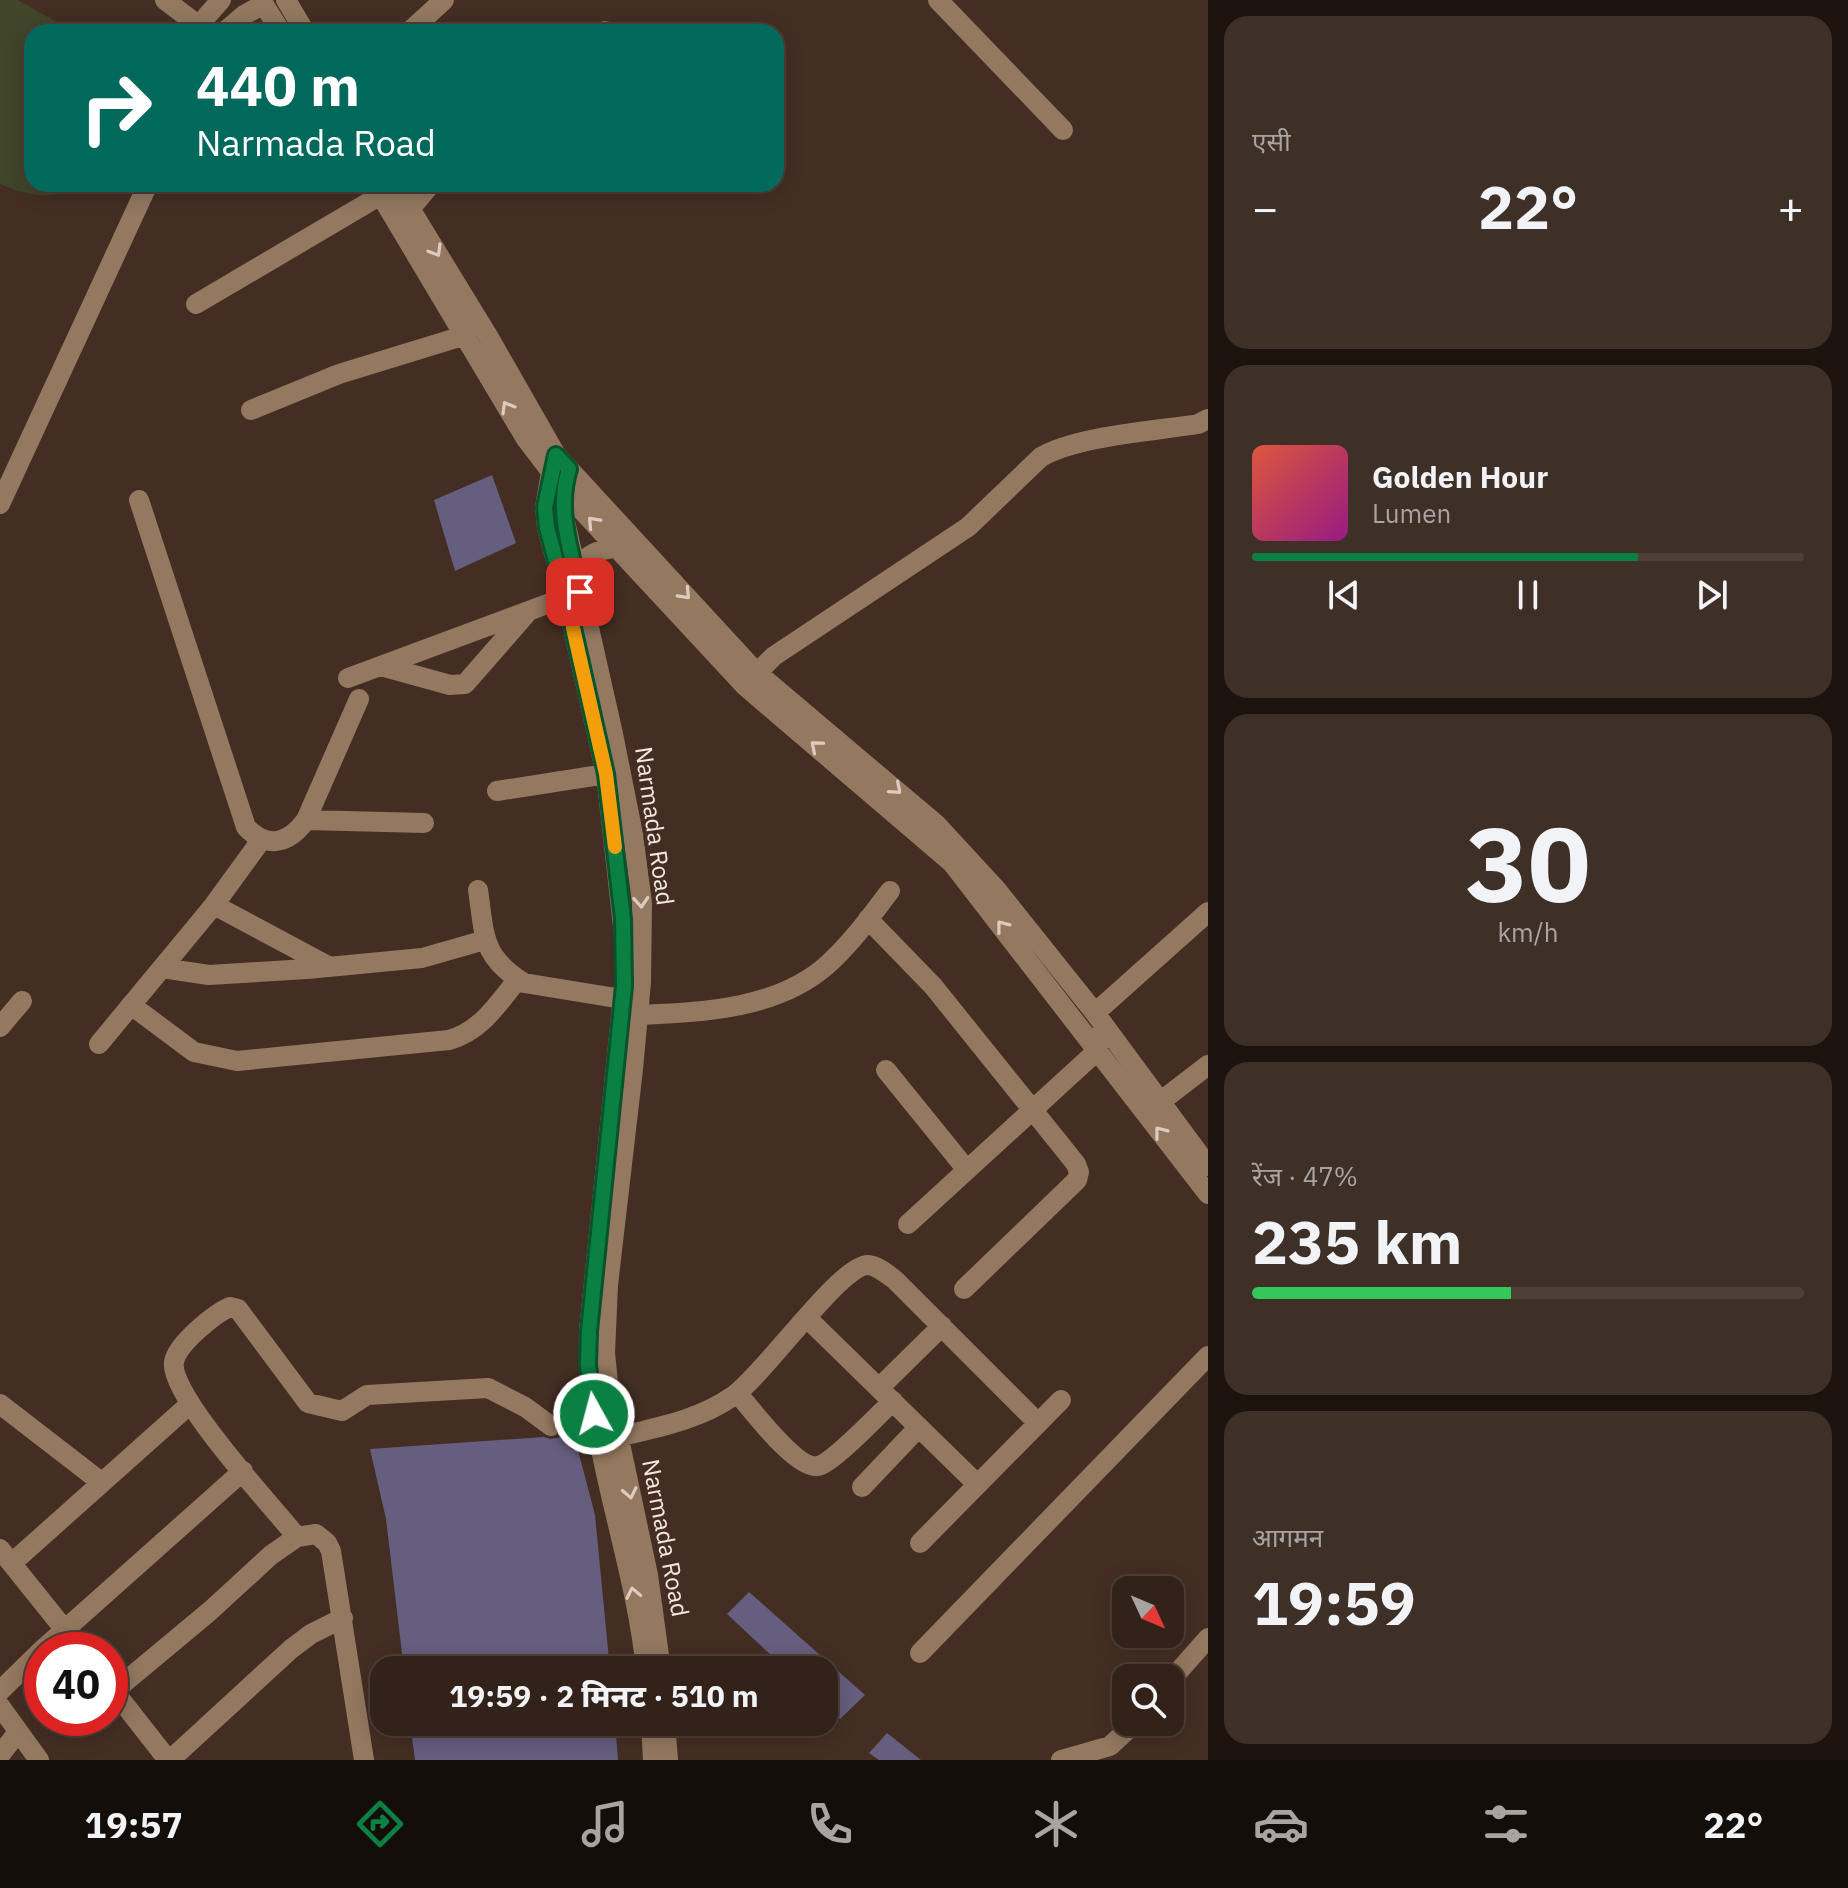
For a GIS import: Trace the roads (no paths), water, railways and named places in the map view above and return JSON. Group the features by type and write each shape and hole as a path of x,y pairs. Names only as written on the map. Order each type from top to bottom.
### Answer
{"street":[{"path":"165,0 194,24"},
{"path":"205,24 221,0"},
{"path":"286,0 300,24"},
{"path":"418,24 444,0"},
{"path":"938,0 1063,130"},
{"path":"233,24 262,2 276,24"},
{"path":"0,504 144,192"},
{"path":"196,304 377,192"},
{"path":"385,192 526,439 750,679 937,825 996,889 1095,1013 1160,1102 1201,1142 1208,1166"},
{"path":"388,192 410,209 488,336 559,471 617,548 750,679 952,863 1208,1194"},
{"path":"410,209 424,192"},
{"path":"251,410 339,374 466,335"},
{"path":"750,679 774,656 968,527 1041,457 1076,444 1198,424 1208,419"},
{"path":"559,471 545,507 547,528 606,774 623,919 622,999 588,1365 594,1414 633,1591 644,1656"},
{"name":"Narmada Road","path":"559,471 564,517 633,834 642,903 638,1015 608,1285 605,1353 618,1437 648,1575 659,1656"},
{"path":"139,500 246,827 262,839 277,841 288,839 306,820 359,699"},
{"path":"575,569 592,553 617,548"},
{"path":"348,678 566,597"},
{"path":"381,666 450,685 465,684 530,610"},
{"path":"497,791 606,774"},
{"path":"306,820 424,823"},
{"path":"99,1044 214,905 262,839"},
{"path":"478,890 485,940 498,964 524,983 622,999"},
{"path":"638,1015 702,1012 783,992 809,979 826,965 890,891"},
{"path":"214,905 330,967"},
{"path":"1095,1013 1208,912"},
{"path":"868,919 933,986 1076,1164 1079,1172 1077,1180 964,1289"},
{"path":"162,968 209,975 330,967 422,958 485,940"},
{"path":"131,1005 194,1052 251,1061 465,1036 494,1009 518,979"},
{"path":"0,1027 22,1001"},
{"path":"1095,1013 1098,1050"},
{"path":"908,1224 1098,1050"},
{"path":"1160,1102 1208,1065"},
{"path":"886,1070 967,1170"},
{"path":"618,1437 684,1421 738,1394 838,1283 854,1269 866,1265 877,1267 895,1280 1037,1422"},
{"path":"297,1537 189,1405 174,1375 174,1358 181,1347 218,1312 230,1307 238,1309 308,1403 342,1411 367,1395 488,1388 525,1407 551,1426"},
{"path":"807,1318 977,1484"},
{"path":"738,1394 794,1455 809,1466 816,1466 831,1460 942,1326"},
{"path":"920,1653 1208,1356"},
{"path":"920,1543 1061,1400"},
{"path":"0,1404 101,1482"},
{"path":"67,1632 6,1556 101,1482 189,1405"},
{"path":"862,1487 919,1427"},
{"path":"60,1632 243,1471"},
{"path":"128,1676 210,1611 271,1555 297,1537 316,1534 327,1543 343,1618 364,1760"},
{"path":"128,1709 169,1760 291,1649 311,1634 343,1618"},
{"path":"1184,1665 1208,1638"},
{"path":"0,1691 24,1668"},
{"path":"0,1706 39,1760"},
{"path":"0,1755 18,1732"},
{"path":"652,1736 653,1760"},
{"path":"666,1736 668,1760"},
{"path":"1061,1760 1110,1746 1121,1736"}]}
